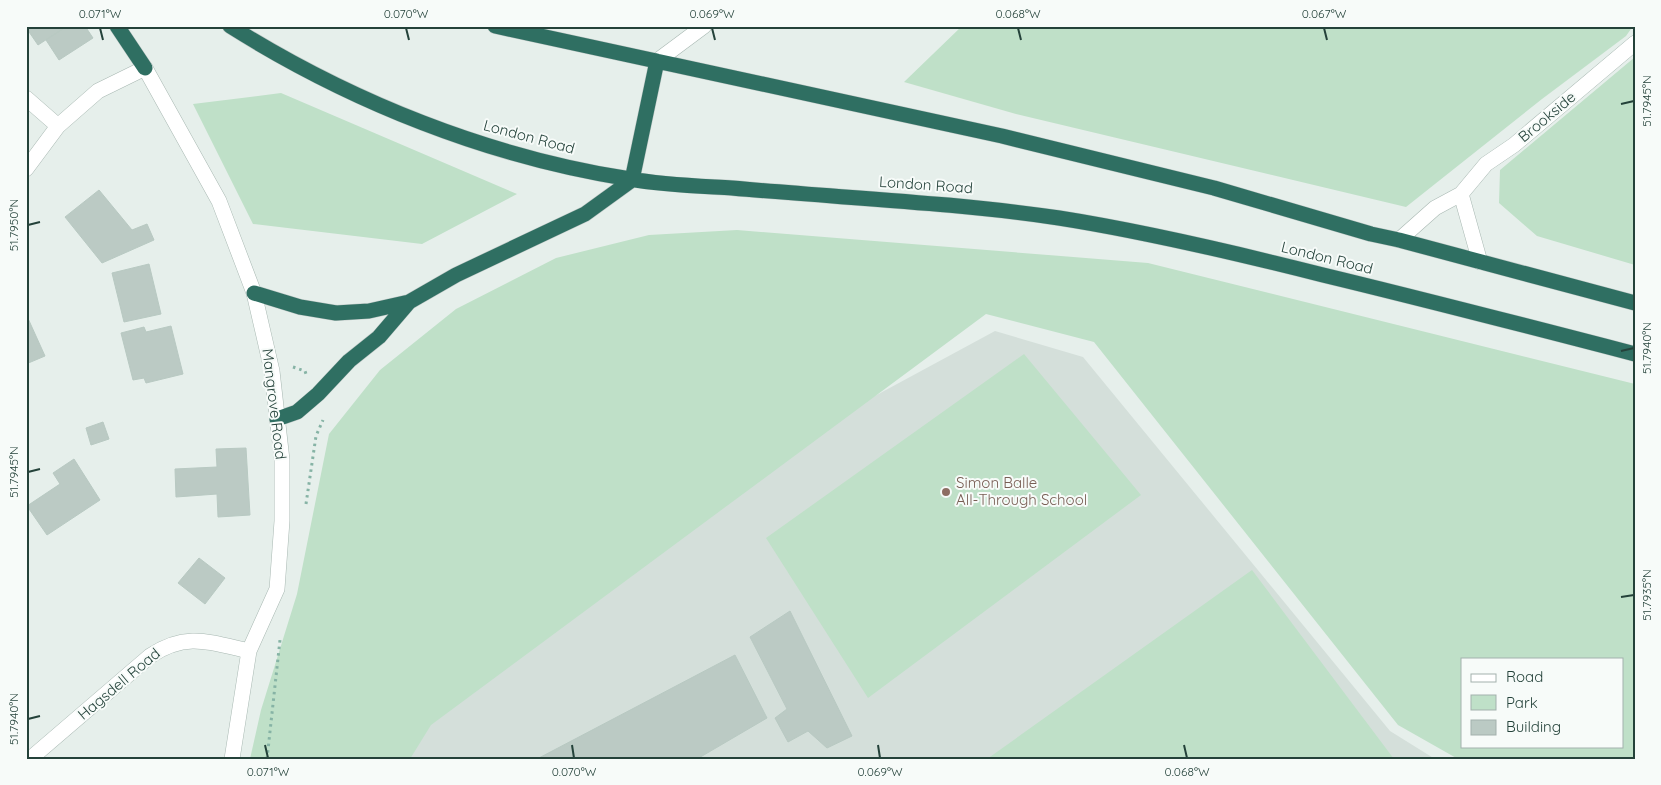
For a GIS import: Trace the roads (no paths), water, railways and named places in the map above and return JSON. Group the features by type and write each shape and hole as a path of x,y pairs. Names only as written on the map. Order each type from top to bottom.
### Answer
{"highway":[{"path":"117,26 145,68"},
{"name":"London Road","path":"230,26 269,51 345,89 419,121 492,147 544,162 632,180 983,207 1099,224 1210,247 1635,354"},
{"path":"494,26 1011,138 1204,186 1371,234 1635,302"},
{"path":"254,292 300,307 336,313 369,310 409,302 456,275 585,214 632,180 657,61"},
{"path":"278,419 298,412 349,361 379,337 409,302"}],"street":[{"path":"657,61 704,26"},
{"name":"Brookside","path":"1399,240 1435,208 1461,194 1486,164 1514,145 1635,43"},
{"path":"26,169 58,126 98,91 145,68"},
{"name":"Mangrove Road","path":"145,68 219,201 254,292 271,365 278,419 282,460 282,521 277,589 249,651 232,759"},
{"path":"26,98 58,126"},
{"path":"1461,194 1480,262"},
{"name":"Hagsdell Road","path":"30,759 150,656 164,647 189,641 209,642 249,651"}],"place":[{"name":"Simon Balle All-Through School","path":"946,492"}]}
